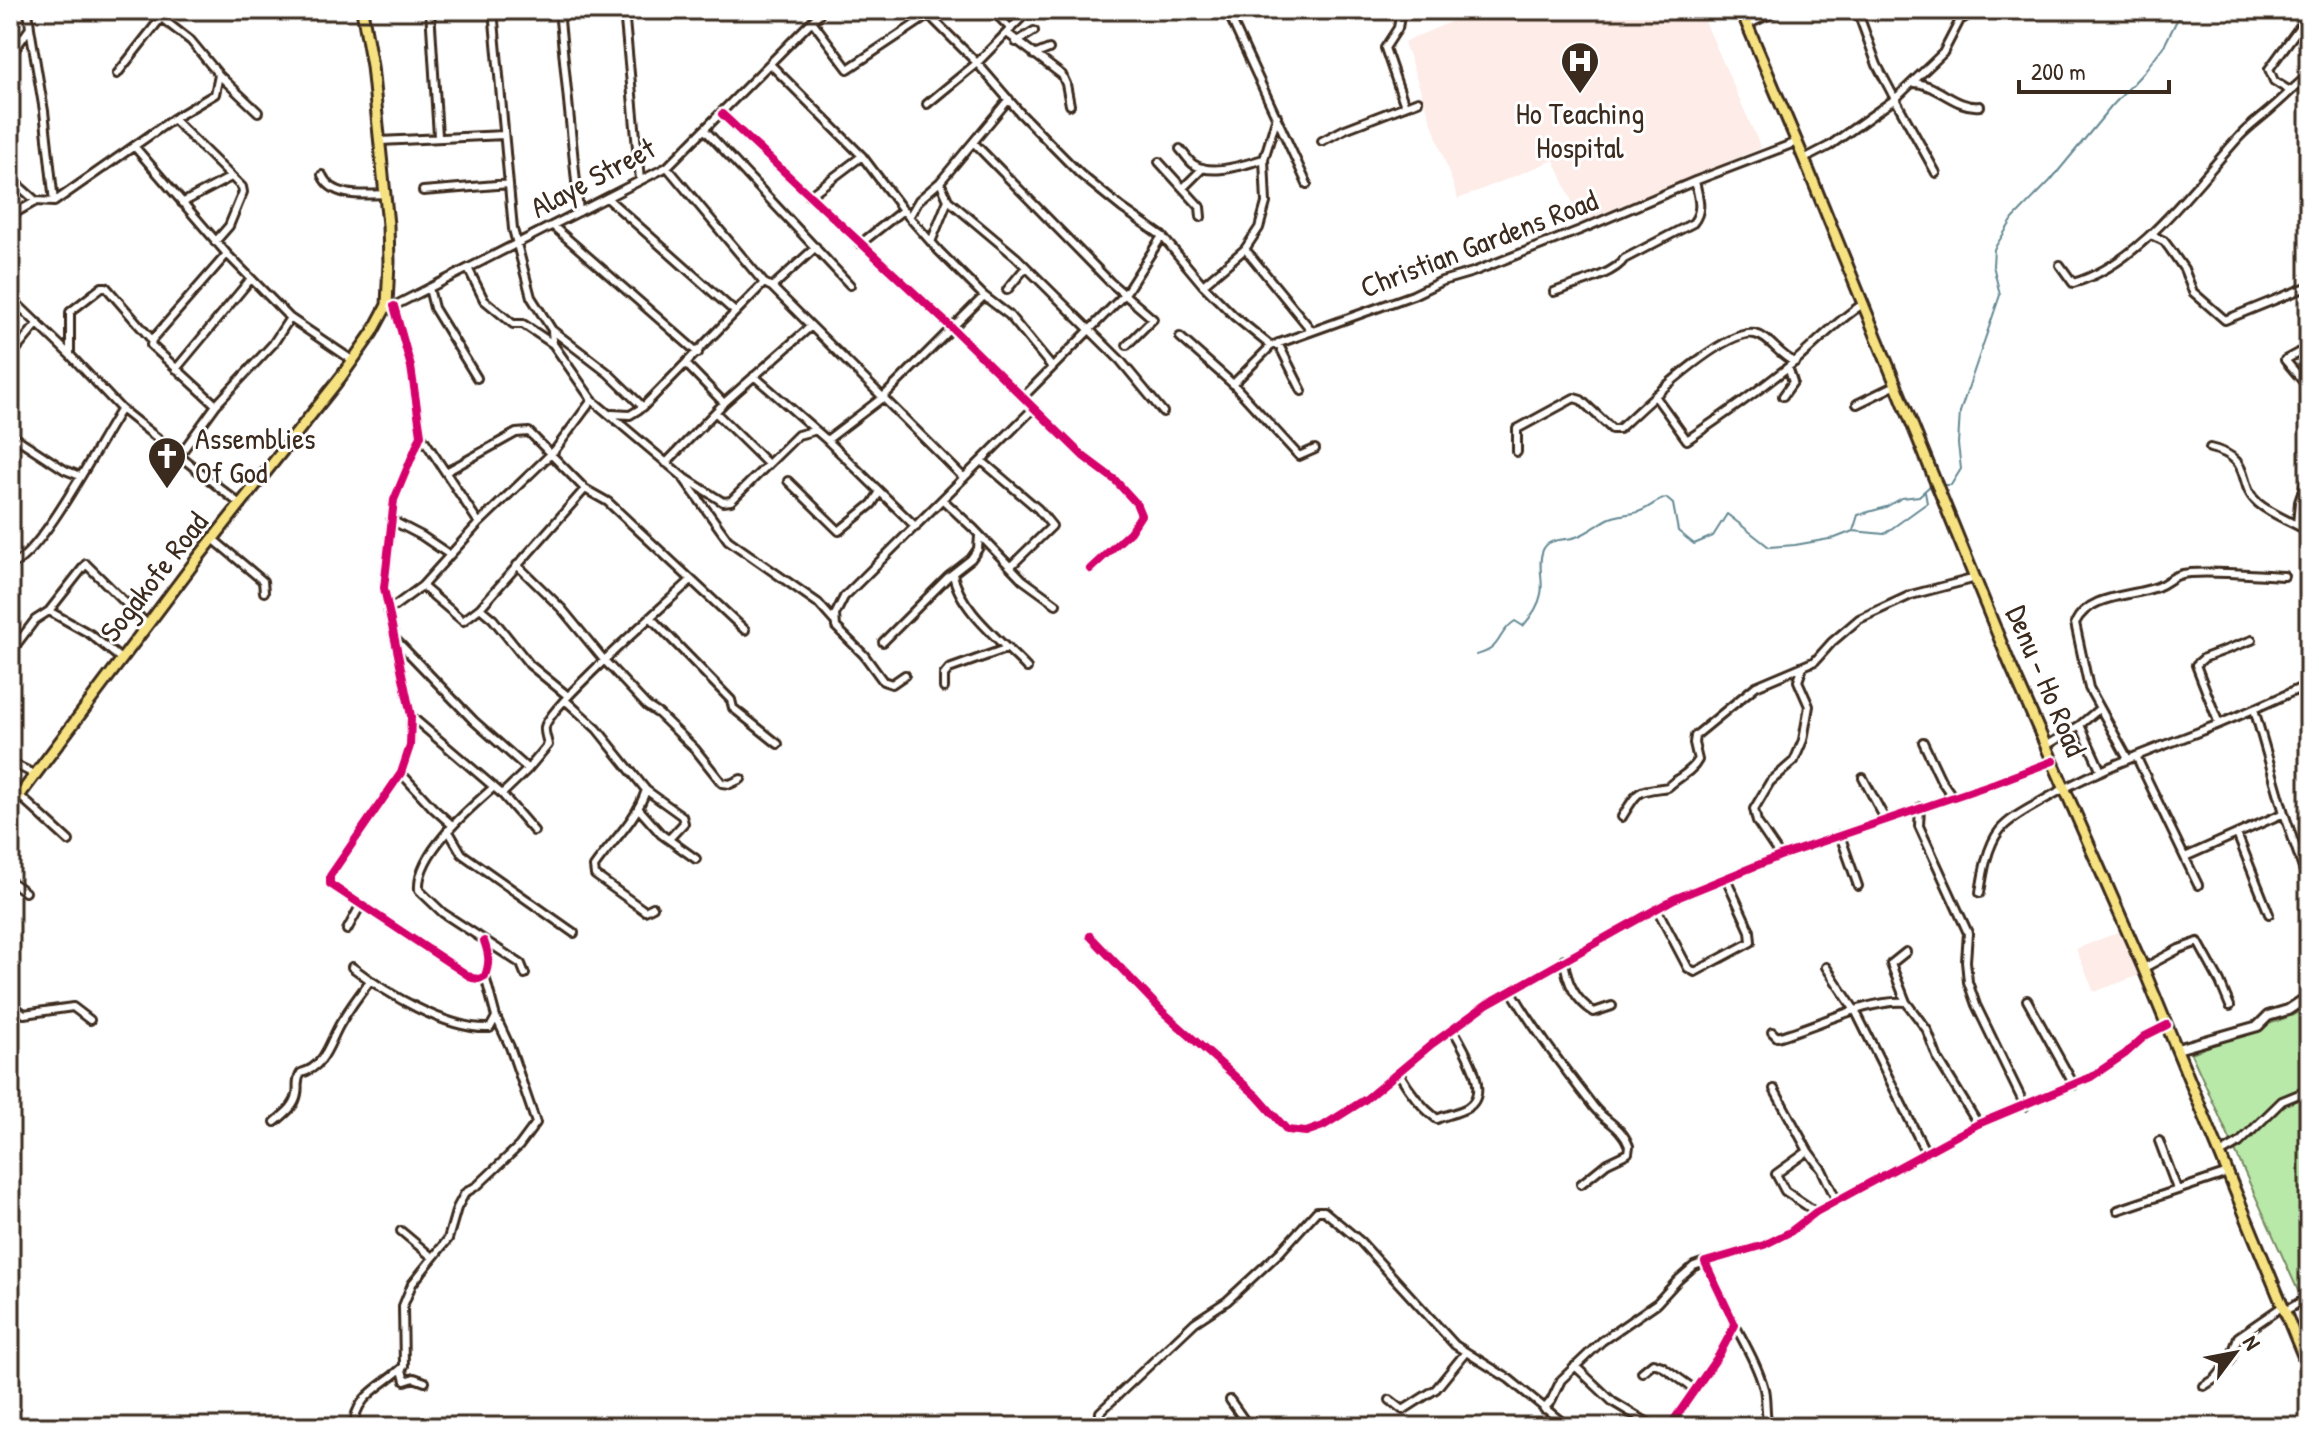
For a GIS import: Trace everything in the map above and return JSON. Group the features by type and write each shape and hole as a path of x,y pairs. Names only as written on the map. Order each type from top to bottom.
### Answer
{"main road":[{"name":"Sogakofe Road","path":"10,808 352,360 390,305 380,141 362,10"},
{"name":"Denu - Ho Road","path":"1741,10 2046,746 2144,968 2309,1370"}],"street":[{"path":"28,10 54,202"},
{"path":"151,10 191,41 219,75 258,112"},
{"path":"117,74 161,18 171,10"},
{"path":"430,10 438,136"},
{"path":"493,10 516,245 531,297 552,330 608,373 643,407"},
{"path":"559,10 579,212"},
{"path":"624,10 640,180"},
{"name":"Alaye Street","path":"390,305 469,270 667,167 823,10"},
{"path":"992,10 1016,42 1062,75 1070,105"},
{"path":"927,104 977,63 1029,10"},
{"path":"1227,10 1307,184"},
{"path":"1401,10 1398,28 1385,48 1405,106"},
{"path":"1747,25 1778,10"},
{"path":"1857,10 1877,65 1936,173"},
{"path":"1804,159 1829,146 1895,99 1943,53 1967,12 1977,10"},
{"path":"812,21 848,69 926,12 1080,174 1162,236 1203,285 1275,345 1302,391"},
{"path":"2290,91 2274,81 2269,69 2309,14"},
{"path":"10,56 30,28"},
{"path":"1016,42 1034,31"},
{"path":"1034,55 1049,49"},
{"path":"770,64 862,156 931,242 984,296 1009,315 1051,366"},
{"path":"10,216 36,201 54,202 173,119 215,94 219,75"},
{"path":"2060,265 2073,283 2087,279 2129,253 2151,235 2240,135 2309,75"},
{"path":"1913,83 1924,83 1965,105 1980,106"},
{"path":"909,217 919,200 940,182 1009,99"},
{"path":"1322,141 1418,101"},
{"path":"722,114 1136,503 1141,515 1130,532 1090,569"},
{"path":"1203,285 1245,249 1263,220 1266,203 1264,159 1277,116"},
{"path":"173,119 242,187 243,192 229,226 215,242"},
{"path":"705,130 850,285"},
{"path":"380,141 504,135"},
{"name":"Christian Gardens Road","path":"1233,384 1275,345 1553,241 1797,142"},
{"path":"974,143 1153,319 1127,345"},
{"path":"134,146 250,280 290,318 352,360"},
{"path":"1180,149 1193,164 1203,168 1231,167 1264,159"},
{"path":"809,196 862,156"},
{"path":"1159,162 1201,209 1201,217"},
{"path":"667,167 764,283 772,287 964,478"},
{"path":"1183,188 1203,168"},
{"path":"322,175 329,187 351,194 385,194"},
{"path":"182,203 231,177"},
{"path":"10,178 36,201"},
{"path":"1554,292 1609,271 1624,259 1693,223 1700,215 1695,181"},
{"path":"940,182 948,200 1026,267 1120,360 1163,412"},
{"path":"423,191 509,184"},
{"path":"607,198 734,311"},
{"path":"931,242 948,200"},
{"path":"860,244 903,210"},
{"path":"553,226 698,353"},
{"path":"2151,235 2164,241 2184,269 2193,292 2225,320 2309,286"},
{"path":"1023,397 1125,294 1162,236"},
{"path":"772,287 816,247"},
{"path":"1245,249 1312,331"},
{"path":"152,340 227,254"},
{"path":"1007,290 1026,267"},
{"path":"469,270 484,300 513,324 523,324 553,344 592,400 682,476 727,503 798,435 813,431"},
{"path":"176,369 250,280"},
{"path":"612,414 630,415 643,407 764,283"},
{"path":"70,355 70,312 106,287 152,340 154,350 216,405"},
{"path":"429,288 434,308 477,378"},
{"path":"827,440 882,398 984,296"},
{"path":"10,297 121,409 241,505"},
{"path":"1655,396 1687,440 1792,364 1832,327 1863,304"},
{"path":"390,305 411,367 421,435 479,523"},
{"path":"179,456 216,405 273,344 290,318"},
{"path":"10,357 38,323"},
{"path":"666,463 724,403 810,327"},
{"path":"552,330 553,344"},
{"path":"1517,452 1517,429 1569,399 1581,400 1615,430 1683,370 1747,334 1760,336 1792,364 1793,382 1783,396"},
{"path":"1180,337 1233,384 1299,456 1315,449"},
{"path":"2309,347 2285,360 2309,388"},
{"path":"687,365 724,403"},
{"path":"754,376 813,431 827,440 916,527"},
{"path":"1857,404 1896,385"},
{"path":"388,611 422,586 479,523 550,455 592,400"},
{"path":"834,621 844,597 1034,408"},
{"path":"10,565 24,559 121,409"},
{"path":"716,413 768,464"},
{"path":"446,472 516,433 529,432 585,489 608,502 745,630"},
{"path":"10,434 65,470 80,476"},
{"path":"421,435 401,478 391,520 384,588 411,716 410,746 401,773 330,876 330,884 472,978 485,976"},
{"path":"2210,448 2222,451 2236,461 2256,502 2309,532"},
{"path":"982,461 1038,509 1052,526 1011,566"},
{"path":"2297,525 2299,502 2309,472"},
{"path":"682,476 728,540 818,603 883,681 892,684 905,675"},
{"path":"788,481 839,531 867,509 879,493"},
{"path":"422,586 463,621 480,608 585,489"},
{"path":"943,500 1023,580 1056,604"},
{"path":"391,520 450,555"},
{"path":"883,642 978,549 979,536"},
{"path":"213,539 263,581 264,592"},
{"path":"10,653 35,620 49,611 86,564 148,625"},
{"path":"517,565 562,609 647,706 695,749 722,783 730,784 741,779"},
{"path":"2198,885 2132,757 2089,688 2075,623 2087,608 2097,602 2161,586 2169,578 2189,573 2284,576"},
{"path":"953,574 955,584 970,610 1027,668"},
{"path":"1622,817 1639,792 1646,788 1668,787 1693,768 1698,760 1695,736 1751,690 1815,661 1851,625 1874,610 1932,588 1976,578"},
{"path":"502,794 548,745 544,729 548,719 566,698 691,580"},
{"path":"480,608 493,619 530,665 597,729 646,790 682,816 684,823 669,839"},
{"path":"49,611 90,634 121,659"},
{"path":"651,618 731,700 733,708 778,744"},
{"path":"394,638 474,721 528,769"},
{"path":"2219,724 2196,665 2204,658 2252,640"},
{"path":"944,688 944,675 949,669 1008,648"},
{"path":"1780,856 1757,822 1754,809 1770,782 1794,761 1803,740 1809,706 1798,681 1803,667"},
{"path":"1980,893 1987,861 2001,828 2066,787 2309,684"},
{"path":"2300,688 2309,715"},
{"path":"2046,746 2100,708"},
{"path":"2254,709 2309,886"},
{"path":"411,716 502,794 534,831"},
{"path":"2080,725 2101,771"},
{"path":"1923,742 1952,796"},
{"path":"1090,936 1163,1012 1257,1096 1287,1130 1306,1132 1323,1126 1511,990 1657,909 1780,856 2053,761"},
{"path":"10,762 34,774"},
{"path":"401,773 450,827 462,854 574,933"},
{"path":"1863,778 1885,819"},
{"path":"494,787 450,827 431,856 419,890 443,913 521,964 525,974"},
{"path":"646,790 623,832 594,867 595,875 635,906 645,911 653,907"},
{"path":"19,795 69,841"},
{"path":"1920,807 1919,826 1968,933 1968,982 1976,1005 2025,1106"},
{"path":"638,808 661,834 696,859"},
{"path":"2185,857 2284,813"},
{"path":"2237,834 2269,914"},
{"path":"1840,835 1858,886"},
{"path":"2299,857 2309,853"},
{"path":"1657,909 1688,968 1695,972 1751,942 1750,931 1726,878"},
{"path":"10,881 25,892"},
{"path":"347,930 360,906"},
{"path":"425,1382 414,1378 405,1381 402,1370 405,1297 448,1239 465,1193 478,1185 519,1146 536,1123 514,1057 496,1017 485,976 490,959 484,941"},
{"path":"2144,968 2198,942 2230,1006"},
{"path":"1906,952 1891,964 1906,1002 1927,1030 1938,1059 1978,1124"},
{"path":"1564,959 1566,977 1588,1008 1594,1012 1612,1006"},
{"path":"352,967 413,1005 464,1027 490,1028 496,1017"},
{"path":"1826,967 1856,1012 1926,1153"},
{"path":"275,1122 293,1106 301,1073 311,1071 330,1049 338,1027 370,981"},
{"path":"1511,990 1538,1033 1594,1109 1610,1119 1628,1142 1628,1153 1607,1163 1581,1184"},
{"path":"2177,1049 2258,1026 2268,1016 2288,1010 2309,996"},
{"path":"2027,1000 2074,1085"},
{"path":"1772,1032 1777,1037 1856,1012 1893,1002 1906,1002"},
{"path":"10,1003 24,1014 73,1007 90,1020"},
{"path":"1544,1409 1561,1380 1575,1366 1602,1341 1657,1303 1694,1266 1764,1245 1790,1232 1816,1212 1978,1124 2074,1085 2107,1067 2145,1036 2167,1025"},
{"path":"1399,1073 1410,1093 1437,1119 1467,1108 1479,1093 1473,1068 1453,1029"},
{"path":"1774,1089 1837,1201"},
{"path":"2220,1154 2239,1143 2282,1101 2309,1090"},
{"path":"2159,1141 2177,1189"},
{"path":"1808,1151 1776,1174 1785,1191 1816,1212"},
{"path":"2118,1210 2228,1173"},
{"path":"1099,1427 1100,1412 1117,1395 1154,1364 1195,1322 1227,1301 1280,1252 1317,1211 1332,1216 1360,1241 1455,1345 1509,1379 1568,1427"},
{"path":"401,1231 432,1257"},
{"path":"1705,1262 1755,1364 1764,1391 1769,1427"},
{"path":"2204,1386 2217,1378 2230,1361 2238,1337 2284,1308 2309,1297"},
{"path":"1669,1427 1719,1355 1735,1325"},
{"path":"1390,1400 1403,1410 1415,1404 1436,1389 1466,1352"},
{"path":"1642,1372 1653,1363 1694,1389"},
{"path":"1575,1366 1613,1402 1655,1427"},
{"path":"354,1427 354,1415 366,1396 402,1370"},
{"path":"1230,1400 1249,1427"}],"shaded area":[{"name":"Ho Teaching Hospital","path":"1478,10 1700,10 1761,148 1581,222 1554,160 1458,199 1404,42"},
{"path":"2121,931 2140,975 2094,992 2076,949"}],"green space":[{"path":"2309,1006 2309,1282 2299,1293 2191,1053 2293,1015"}],"waterway":[{"path":"1941,485 1951,485 1961,469 1958,444 1960,412 2000,295 1993,265 1994,249 2013,219 2143,73 2165,44 2182,10"},
{"path":"1476,655 1491,649 1515,621 1523,626 1531,615 1541,594 1541,561 1546,546 1553,541 1580,535 1612,517 1638,512 1666,498 1673,504 1678,531 1694,544 1713,536 1727,514 1769,547 1795,545 1835,538 1853,531 1858,515 1886,507 1902,498 1919,496 1931,485"},
{"path":"1853,531 1884,534 1927,503 1925,492"}],"cycle path":[{"path":"722,114 1136,503 1141,515 1130,532 1090,569"},
{"path":"394,306 411,367 421,435 394,500 384,588 411,716 410,746 401,773 330,876 330,884 472,978 485,976 488,967 484,941"},
{"path":"1090,936 1163,1012 1257,1096 1287,1130 1306,1132 1323,1126 1366,1099 1432,1044 1487,1004 1674,899 1780,856 2053,761"},
{"path":"1669,1427 1719,1355 1735,1325 1705,1262 1764,1245 1790,1232 1816,1212 1978,1124 2091,1077 2145,1036 2167,1025"}],"place":[{"name":"Ho Teaching Hospital","path":"1580,95"},
{"name":"Assemblies Of God","path":"167,490"}]}
